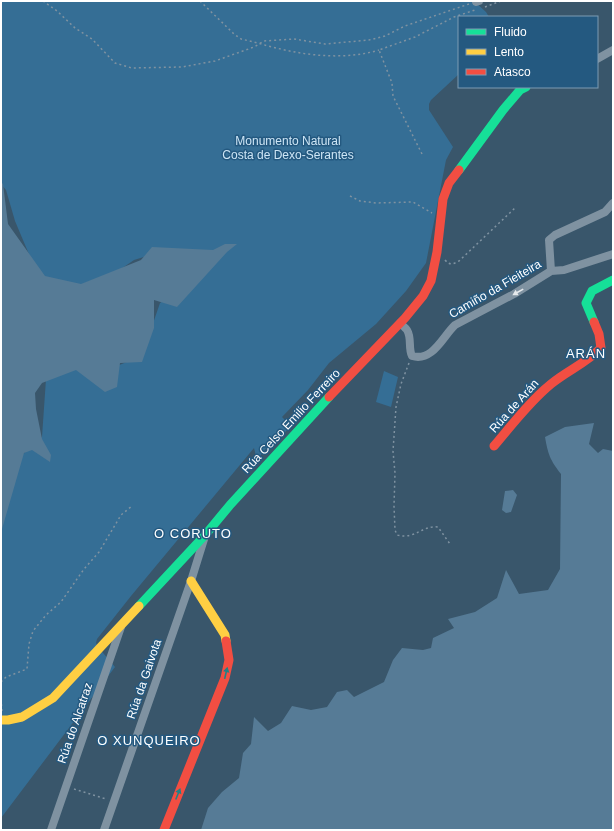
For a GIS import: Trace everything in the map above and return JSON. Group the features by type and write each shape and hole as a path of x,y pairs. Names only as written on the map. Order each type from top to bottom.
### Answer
{"street":[{"path":"598,58 613,50"},
{"name":"Rúa Celso Emilio Ferreiro","path":"2,721 8,721 26,716 53,698 206,534 230,505 400,323 423,296 431,281 437,252 443,199 449,183 503,110 520,90 524,88"},
{"path":"551,271 549,240 555,234 605,212 613,204"},
{"name":"Camiño da Fieiteira","path":"412,356 421,356 431,353 437,348 455,325 514,294 551,271 564,270 613,254"},
{"name":"Rúa de Arán","path":"494,446 537,396 552,383 594,355 601,348 599,334 586,303 592,291 613,280"},
{"path":"400,323 407,330 410,352 412,356"},
{"name":"Rúa da Gaivota","path":"104,830 206,534"},
{"path":"164,830 226,678 229,660 225,635 191,581"},
{"name":"Rúa do Alcatraz","path":"51,830 122,625"}],"path":[{"path":"43,1 58,11 75,28 92,39 115,63 132,68 189,66 215,61 254,47 264,41 294,39 325,44 369,40 386,36 406,26 478,5 501,1"},
{"path":"200,1 241,39 295,52 334,56 368,53 379,50 415,37 478,5"},
{"path":"379,50 392,83 393,96 422,154"},
{"path":"350,196 360,201 376,203 413,202 434,214 441,216"},
{"path":"437,252 448,264 453,264 459,261 515,208"},
{"path":"412,356 401,384 396,408 393,451 395,473 395,530 397,535 405,537 432,527 438,527 450,544"},
{"path":"1,682 6,677 26,669 29,644 33,631 46,615 61,602 84,569 99,552 121,515 132,506"},
{"path":"1,699 2,721"},
{"path":"66,786 114,802"}],"green space":[{"name":"Monumento Natural Costa de Dexo-Serantes","path":"1,1 474,1 488,16 458,16 458,75 431,100 429,104 429,110 453,147 446,160 426,263 406,291 376,324 329,363 308,390 282,417 291,426 269,449 267,447 257,460 254,448 97,639 96,643 98,647 115,667 1,818 1,474 42,437 46,379 80,366 112,368 139,357 148,338 160,303 181,288 163,251 134,260 118,271 85,283 60,298 31,259 15,221 6,190 1,184"},
{"path":"384,371 398,377 391,407 376,402"}],"shaded area":[{"path":"1,182 3,184 8,224 45,276 81,284 141,260 152,247 213,250 225,244 237,244 227,252 177,307 154,300 154,328 142,362 120,363 117,387 105,392 76,370 42,383 35,393 36,409 42,439 51,455 50,462 32,450 24,453 2,529 1,529"},
{"path":"594,423 589,444 598,453 603,449 613,451 613,830 201,830 208,808 222,792 239,778 243,753 251,744 254,717 268,731 281,723 292,706 311,710 327,707 337,692 347,690 354,697 384,682 393,660 402,648 423,650 431,648 433,638 454,628 448,619 475,612 497,598 506,570 519,594 548,590 560,569 561,474 550,457 545,437 565,427"},
{"path":"513,490 517,495 511,512 506,513 502,510 505,491"}],"traffic: fast":[{"path":"459,170 503,110 520,90 524,88"},
{"path":"594,322 586,303 592,291 613,280"},
{"path":"139,606 329,397"}],"traffic: slow":[{"path":"191,581 225,635 226,641"},
{"path":"1,720 22,717 53,698 139,606"}],"traffic: jam":[{"path":"329,397 405,318 423,296 431,281 437,252 443,199 449,183 459,170"},
{"path":"494,446 535,398 557,379 589,358 601,348 599,334 594,322"},
{"path":"164,830 225,678 229,660 226,641"}],"district":[{"name":"ARÁN","path":"586,353"},
{"name":"O CORUTO","path":"193,533"},
{"name":"O XUNQUEIRO","path":"149,740"}]}
